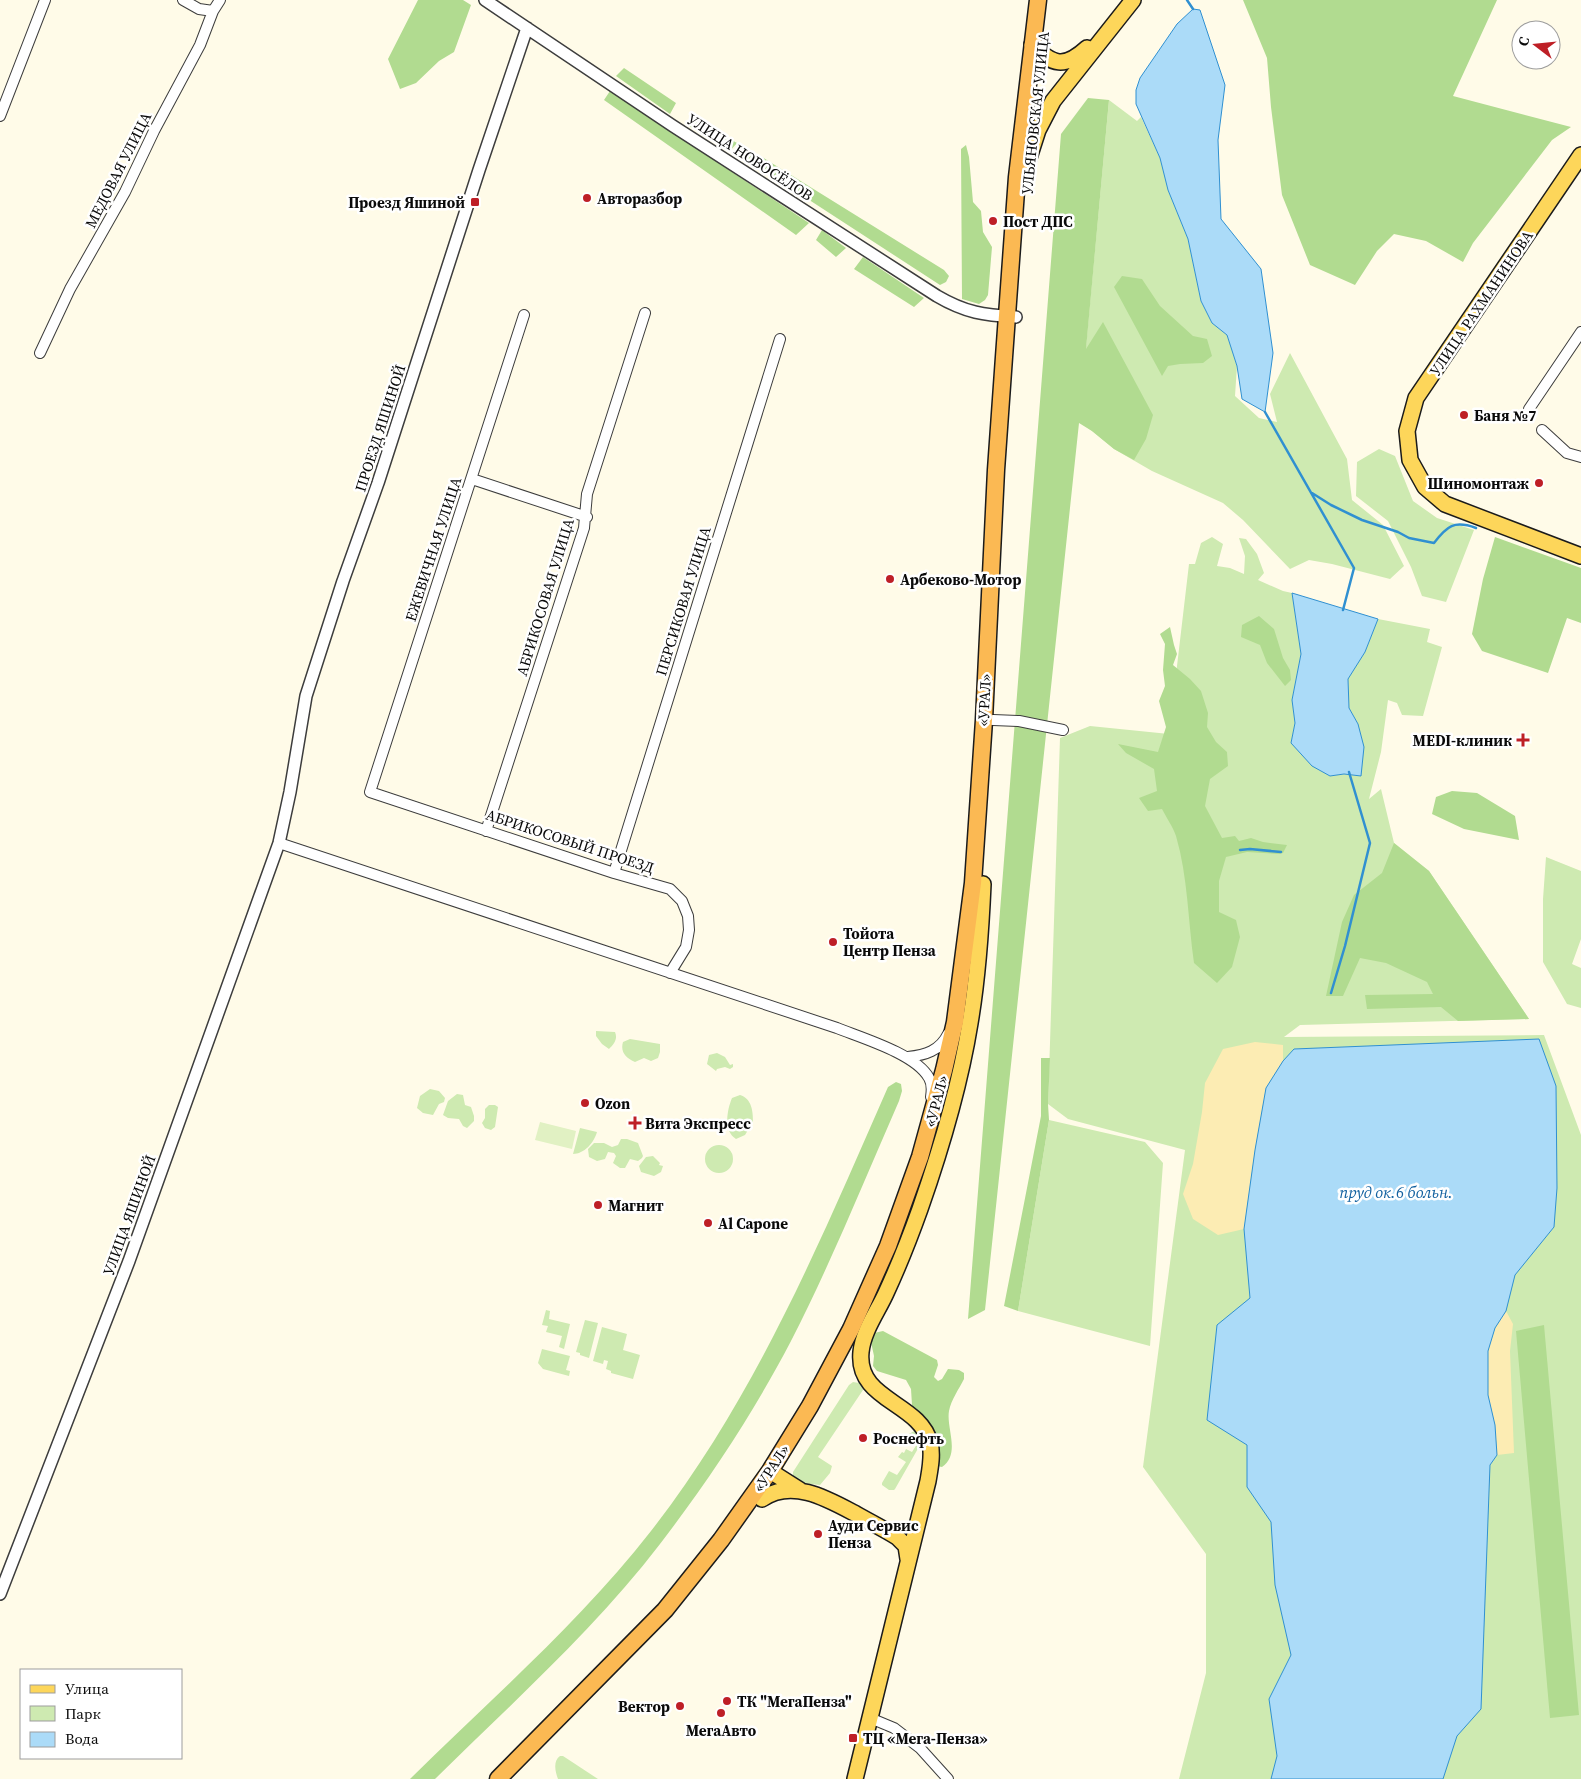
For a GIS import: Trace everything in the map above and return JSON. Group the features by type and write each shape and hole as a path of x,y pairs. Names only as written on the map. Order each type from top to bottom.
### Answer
{"highway":[{"name":"УЛЬЯНОВСКАЯ УЛИЦА","path":"1014,286 1028,161 1038,0"},
{"name":"УЛЬЯНОВСКАЯ УЛИЦА","path":"1014,286 1017,177 1036,49 1048,0"},
{"name":"«УРАЛ»","path":"498,1779 665,1610 773,1474 818,1410 859,1333 894,1257 915,1204 942,1117 964,1023 978,931 993,720 1014,286"},
{"name":"«УРАЛ»","path":"510,1779 672,1616 722,1554 762,1499 773,1474 855,1320 888,1246 920,1157 944,1070 958,1000 973,883 984,720 995,488 1012,317"}],"main road":[{"path":"1028,161 1038,130 1053,101 1133,0"},
{"path":"1036,49 1056,62 1071,59 1084,51 1112,25"},
{"name":"УЛИЦА РАХМАНИНОВА","path":"1581,155 1416,398 1407,431 1410,460 1425,487 1445,504 1581,556"},
{"path":"855,1779 928,1481 931,1462 930,1442 922,1426 870,1384 862,1371 861,1353 865,1336 904,1251 921,1206 948,1119 970,1024 980,946 982,884"},
{"path":"773,1474 804,1491 828,1499 897,1537 906,1546 908,1561"},
{"path":"762,1499 780,1490 804,1491"}],"street":[{"path":"0,116 45,0"},
{"path":"183,0 199,9 213,11"},
{"name":"МЕДОВАЯ УЛИЦА","path":"40,353 70,289 125,192 154,131 200,46 213,11 220,0"},
{"name":"УЛИЦА НОВОСЁЛОВ","path":"486,0 673,126 938,296 967,311 1012,317"},
{"name":"ПРОЕЗД ЯШИНОЙ","path":"279,843 290,792 306,696 527,28"},
{"name":"АБРИКОСОВАЯ УЛИЦА","path":"486,830 581,537 586,517 588,494 645,313"},
{"name":"ЕЖЕВИЧНАЯ УЛИЦА","path":"370,792 524,315"},
{"path":"1529,409 1581,332"},
{"name":"ПЕРСИКОВАЯ УЛИЦА","path":"614,873 780,339"},
{"path":"1542,430 1567,453 1581,457"},
{"path":"472,479 586,517"},
{"path":"993,720 1019,722 1063,730"},
{"name":"АБРИКОСОВЫЙ ПРОЕЗД","path":"370,792 614,873 670,889 682,900 688,916 689,930 686,947 670,973"},
{"path":"279,843 837,1028 908,1057 925,1072 930,1078 931,1084 931,1097 920,1157"},
{"name":"УЛИЦА ЯШИНОЙ","path":"0,1594 129,1261 279,843"},
{"path":"908,1057 921,1056 939,1047 947,1035 958,1000"},
{"path":"870,1718 894,1728 920,1748 948,1779"}],"green space":[{"path":"418,0 463,0 471,5 454,52 439,61 416,83 400,89 388,59"},
{"path":"1243,0 1497,0 1453,96 1571,127 1552,140 1473,243 1463,262 1426,241 1394,234 1377,251 1355,285 1310,265 1282,195 1267,58"},
{"path":"624,68 676,103 670,114 616,76"},
{"path":"610,91 809,223 796,235 604,100"},
{"path":"1088,98 1109,100 1086,349 1103,322 1153,415 1146,439 1134,460 1114,449 1079,423 985,1310 968,1319 1061,134"},
{"path":"1109,100 1137,121 1141,117 1160,158 1168,190 1188,239 1201,301 1212,323 1227,335 1237,366 1235,396 1259,418 1277,422 1270,394 1290,353 1347,459 1352,500 1383,525 1404,566 1390,579 1309,560 1290,569 1243,520 1223,503 1152,471 1114,449 1079,422"},
{"path":"691,118 737,143 729,152 686,124"},
{"path":"966,145 969,157 973,202 981,211 983,232 992,247 988,295 979,304 962,299 961,149"},
{"path":"757,154 944,270 949,276 946,282 940,285 748,159 751,155"},
{"path":"822,230 846,248 836,257 816,240"},
{"path":"863,257 924,298 914,307 854,269"},
{"path":"1122,276 1142,279 1160,306 1193,336 1207,339 1212,356 1203,363 1168,366 1162,376 1114,287"},
{"path":"1379,449 1395,456 1413,501 1437,518 1474,530 1446,602 1422,596 1411,567 1388,521 1356,496 1357,462"},
{"path":"1212,537 1223,544 1217,566 1230,568 1244,574 1245,556 1239,538 1246,539 1257,554 1264,573 1258,580 1292,593 1301,654 1292,700 1295,723 1291,743 1330,776 1344,774 1360,776 1358,724 1349,708 1348,678 1365,652 1378,619 1430,629 1427,642 1442,647 1423,716 1402,715 1397,703 1388,700 1381,752 1369,799 1381,789 1394,843 1429,871 1529,1019 1300,1025 1284,1037 1544,1035 1581,1135 1581,1779 1179,1779 1206,1673 1206,1554 1143,1467 1185,1150 1068,1119 1048,1104 1060,738 1090,726 1169,734 1189,564 1195,564 1201,543"},
{"path":"1495,537 1581,568 1581,623 1567,618 1548,673 1482,651 1472,634 1483,579"},
{"path":"1259,616 1274,629 1283,658 1290,670 1291,680 1285,686 1267,663 1260,645 1241,637 1242,625"},
{"path":"1170,627 1177,654 1173,665 1201,691 1208,713 1207,727 1216,742 1227,752 1228,766 1210,779 1205,806 1222,838 1235,836 1239,841 1251,838 1263,842 1287,845 1283,853 1279,854 1247,852 1226,857 1219,881 1219,912 1236,920 1240,937 1232,967 1217,983 1194,963 1185,883 1175,833 1162,809 1148,811 1139,798 1157,791 1154,769 1126,753 1118,744 1158,752 1166,727 1159,701 1165,686 1163,670 1165,644 1160,634"},
{"path":"1452,791 1477,793 1515,816 1519,840 1464,829 1432,814 1436,797"},
{"path":"1394,843 1429,871 1529,1019 1458,1021 1441,1007 1367,1009 1365,995 1433,994 1427,982 1386,963 1360,958 1343,996 1326,996 1342,922 1354,895 1382,873"},
{"path":"1546,857 1581,871 1581,939 1572,964 1581,968 1581,1008 1567,1004 1543,962 1543,899"},
{"path":"596,1031 615,1032 615,1041 609,1049 596,1036"},
{"path":"630,1039 660,1044 658,1058 651,1061 644,1058 635,1062 629,1059 624,1054 622,1046 623,1042"},
{"path":"717,1053 725,1057 730,1065 733,1064 733,1067 730,1069 725,1067 716,1071 707,1064 709,1055"},
{"path":"1041,1058 1050,1058 1049,1120 1018,1311 1004,1306 1041,1116"},
{"path":"896,1082 901,1084 902,1091 899,1101 806,1312 762,1394 696,1495 635,1576 552,1665 435,1779 410,1779 535,1659 595,1597 651,1531 689,1480 754,1372 811,1260 888,1087"},
{"path":"430,1089 439,1091 445,1098 433,1115 423,1113 417,1108 420,1096"},
{"path":"457,1094 463,1095 465,1105 471,1107 474,1116 474,1121 467,1128 463,1126 459,1119 448,1118 443,1115 448,1101"},
{"path":"740,1095 749,1102 753,1122 745,1135 736,1139 729,1131 727,1120 732,1098"},
{"path":"489,1105 498,1107 495,1127 491,1130 485,1128 482,1123 485,1118 485,1109"},
{"path":"1049,1120 1145,1142 1163,1163 1150,1346 1018,1311"},
{"path":"540,1122 576,1131 572,1149 535,1140"},
{"path":"580,1128 597,1132 594,1140 588,1147 577,1154 573,1154"},
{"path":"621,1139 638,1143 642,1158 638,1161 630,1159 625,1168 620,1168 613,1163 616,1156 614,1153 608,1152 605,1159 597,1161 589,1157 588,1149 594,1143 604,1143 612,1147 618,1145"},
{"path":"719,1145 729,1149 733,1159 729,1169 719,1173 709,1169 705,1159 709,1149"},
{"path":"653,1156 660,1163 659,1165 663,1166 661,1172 654,1176 641,1172 639,1166 646,1157"},
{"path":"546,1310 550,1311 549,1319 570,1324 564,1349 559,1347 562,1336 546,1332 548,1326 542,1325"},
{"path":"585,1320 598,1323 589,1358 576,1352"},
{"path":"1544,1325 1579,1715 1550,1718 1516,1331"},
{"path":"602,1327 627,1334 623,1350 640,1355 633,1379 611,1373 611,1371 606,1369 608,1361 604,1360 603,1364 593,1361"},
{"path":"883,1331 937,1360 938,1365 934,1377 938,1381 942,1379 948,1369 959,1370 964,1373 964,1379 949,1411 951,1455 948,1462 942,1467 937,1466 935,1431 915,1411 912,1405 911,1389 906,1380 877,1371 873,1366 874,1356 871,1342 874,1333"},
{"path":"542,1349 570,1356 566,1370 570,1371 569,1376 543,1369 538,1363"},
{"path":"853,1382 859,1383 863,1390 818,1457 832,1466 830,1473 820,1485 800,1483 793,1478 793,1472 849,1385"},
{"path":"914,1431 920,1436 920,1445 895,1489 889,1490 882,1483 889,1471 897,1475 906,1462 898,1457 906,1449 912,1452 919,1441 909,1434"},
{"path":"560,1756 563,1756 598,1779 558,1779 555,1770"}],"sand":[{"path":"1255,1042 1283,1045 1283,1061 1266,1088 1244,1229 1218,1235 1193,1219 1183,1194 1193,1164 1205,1083 1223,1049"},
{"path":"1506,1311 1513,1324 1510,1351 1514,1453 1497,1455 1495,1425 1488,1395 1488,1351 1495,1328"}],"water":[{"path":"1193,9 1200,10 1225,85 1218,140 1221,219 1261,269 1273,353 1265,412 1242,399 1237,366 1227,335 1212,323 1201,301 1188,239 1168,190 1160,158 1136,104 1136,90 1140,78 1177,24"},
{"path":"1292,593 1378,619 1365,652 1348,679 1349,708 1358,724 1364,747 1361,776 1344,774 1330,776 1312,766 1291,743 1295,723 1292,700 1301,654"},
{"name":"пруд ок.6 больн.","path":"1539,1039 1556,1086 1557,1188 1554,1227 1515,1275 1506,1311 1495,1328 1488,1351 1488,1395 1495,1425 1497,1455 1490,1465 1481,1709 1457,1736 1443,1779 1271,1779 1277,1756 1269,1699 1291,1655 1275,1585 1271,1522 1247,1487 1247,1445 1207,1420 1217,1325 1250,1298 1244,1229 1266,1088 1283,1061 1294,1049"}],"waterway":[{"path":"1187,0 1193,9"},
{"path":"1265,412 1354,568 1343,610"},
{"path":"1312,493 1331,505 1362,520 1398,532 1409,538 1434,543 1443,532 1452,526 1462,525 1476,528"},
{"path":"1331,993 1345,946 1370,843 1349,772"},
{"path":"1240,850 1281,852"}],"place":[{"name":"Авторазбор","path":"587,198"},
{"name":"Проезд Яшиной","path":"475,202"},
{"name":"Пост ДПС","path":"993,221"},
{"name":"Баня №7","path":"1464,415"},
{"name":"Шиномонтаж","path":"1539,483"},
{"name":"Арбеково-Мотор","path":"890,579"},
{"name":"MEDI-клиник","path":"1523,740"},
{"name":"Тойота Центр Пенза","path":"833,942"},
{"name":"Ozon","path":"585,1103"},
{"name":"Вита Экспресс","path":"635,1123"},
{"name":"Магнит","path":"598,1205"},
{"name":"Al Capone","path":"708,1223"},
{"name":"Роснефть","path":"863,1438"},
{"name":"Ауди Сервис Пенза","path":"818,1534"},
{"name":"ТК \"МегаПенза\"","path":"727,1701"},
{"name":"Вектор","path":"680,1706"},
{"name":"МегаАвто","path":"721,1713"},
{"name":"ТЦ «Мега-Пенза»","path":"853,1738"}]}
